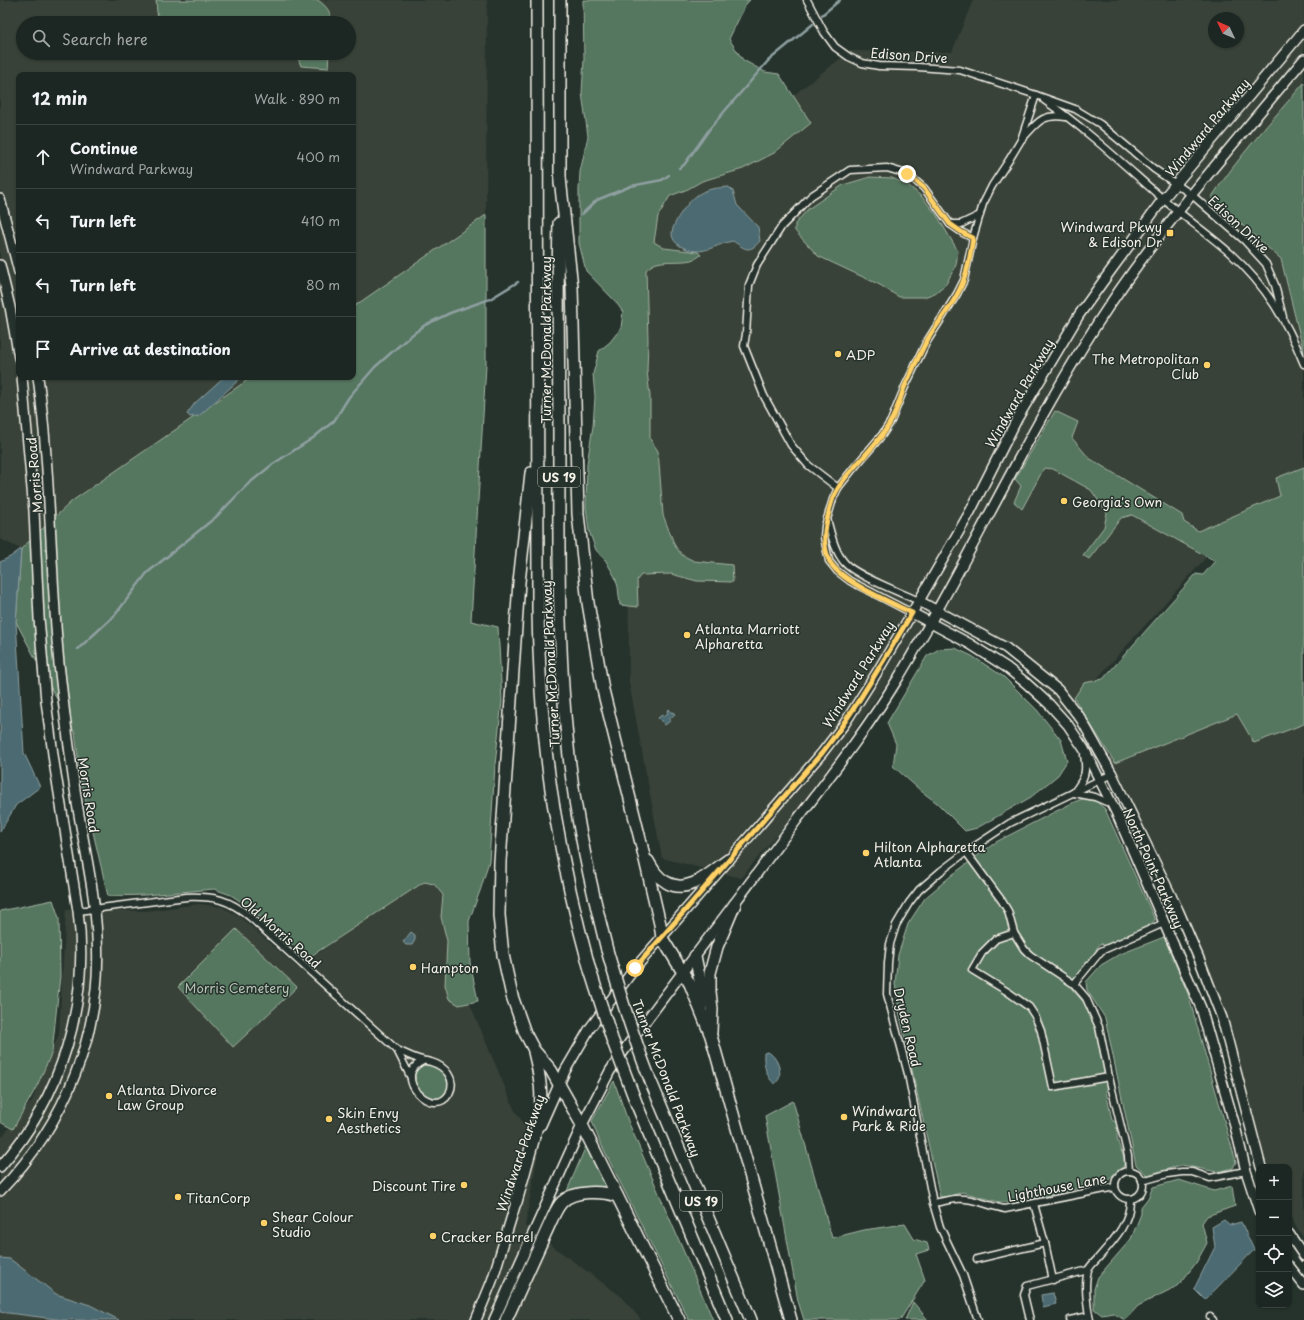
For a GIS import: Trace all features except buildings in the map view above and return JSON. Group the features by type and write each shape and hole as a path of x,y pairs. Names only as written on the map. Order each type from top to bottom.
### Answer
{"highway":[{"name":"Turner McDonald Parkway","path":"538,0 538,609 542,713 549,771 562,855 575,912 590,970 612,1039 727,1320"},
{"name":"Turner McDonald Parkway","path":"560,0 559,604 562,682 569,757 580,834 607,950 638,1050 751,1320"},
{"path":"560,178 572,287 576,484 580,541 588,603 602,683 610,722 642,847 662,938 690,984 711,1036 792,1320"},
{"path":"516,1202 539,1119 541,1106 541,1085 534,1050 519,1017 506,976 500,935 498,896 519,582 538,417"},
{"path":"642,847 652,870 661,879 672,886 683,887 696,882 728,860"},
{"path":"711,1036 712,1009 710,973 716,947 735,904"},
{"path":"696,956 702,990 700,1011"},
{"path":"534,1050 551,1070 582,1125 679,1320"},
{"path":"506,1320 551,1221 563,1201 576,1195 590,1193 610,1194 617,1196"}],"street":[{"name":"Edison Drive","path":"807,0 824,32 835,47 849,57 862,63 879,66 960,70 1076,109 1100,124 1154,169 1192,195 1244,240 1266,264 1274,285 1283,317"},
{"name":"Windward Parkway","path":"476,1320 492,1281 543,1120 559,1083 590,1028 635,968 822,753 844,723 876,674 912,613 970,512 1017,419 1079,315 1108,273 1163,200 1304,30"},
{"path":"494,1320 582,1125 610,1071 630,1042 848,753 896,681 930,623 1058,389 1124,283 1179,211 1304,59"},
{"name":"Edison Drive","path":"1036,95 1069,117 1163,200 1179,211 1231,254 1252,275 1283,317 1293,336 1304,364"},
{"path":"1021,140 1036,95"},
{"path":"912,613 850,581 837,571 829,561 824,538 825,526 833,499 838,488 882,435 891,421 904,389 926,343 957,294 964,280 973,238 983,204 992,186 1021,140 1035,125 1045,117 1055,115 1069,117"},
{"path":"838,488 808,465 791,445 764,396 744,346 749,285 757,265 782,226 811,196 850,170 887,168 907,174 924,188 950,224 973,238"},
{"path":"0,199 16,260"},
{"path":"950,224 961,224 980,215"},
{"path":"0,265 16,341"},
{"name":"Morris Road","path":"0,1167 20,1143 45,1103 56,1080 69,1042 78,1001 81,973 81,934 55,769 46,701 37,599 34,504 22,380"},
{"name":"Morris Road","path":"0,1191 26,1162 49,1129 68,1091 81,1059 90,1025 96,985 98,946 95,909 71,761 61,685 54,599 49,483 38,380"},
{"path":"827,519 835,545 845,564 855,571 919,600"},
{"name":"North Point Parkway","path":"919,600 1006,648 1058,690 1081,719 1112,774 1178,910 1200,960 1222,1018 1260,1164"},
{"name":"North Point Parkway","path":"912,613 970,644 1006,667 1049,704 1068,725 1084,749 1112,805 1201,1008 1235,1126 1246,1171 1256,1202"},
{"path":"1073,793 1081,784 1085,776 1086,767 1084,749"},
{"name":"Dryden Road","path":"978,1320 963,1275 940,1227 933,1203 908,1074 887,994 890,944 896,925 909,903 919,890 966,852 1010,822 1100,781 1112,774"},
{"path":"1073,793 1094,797 1112,805"},
{"path":"966,852 1008,911 1014,933 1024,949 1030,955 1074,984 1086,998 1099,1028 1128,1156 1128,1171"},
{"name":"Old Morris Road","path":"78,911 202,897 217,898 232,904 250,917 396,1050 423,1061 441,1066 450,1075 452,1081 452,1087 446,1098 437,1102 424,1099 415,1089 396,1050"},
{"path":"1074,984 1101,951 1164,923"},
{"path":"1014,933 996,939 982,953 972,970 1029,1007 1035,1016 1041,1031 1053,1087 1109,1077"},
{"path":"410,1078 413,1069 418,1063 423,1061"},
{"path":"1128,1171 1137,1174 1142,1180 1142,1188 1140,1192 1138,1195 1130,1199 1122,1197 1115,1187 1117,1178 1120,1174 1128,1171"},
{"path":"1142,1180 1182,1172 1192,1172 1210,1178 1246,1171"},
{"name":"Lighthouse Lane","path":"933,1203 956,1199 976,1201 1005,1209 1115,1187"},
{"path":"1070,1320 1089,1318 1086,1284 1088,1270 1119,1232 1128,1216 1130,1199"},
{"path":"1034,1204 1045,1243 1052,1280"},
{"path":"1290,1236 1304,1256"},
{"path":"977,1259 1045,1243"},
{"path":"1030,1320 1024,1295 1027,1286 1088,1270"},
{"path":"1292,1270 1304,1285"}],"shaded area":[{"path":"0,0 487,0 486,215 356,305 356,72 16,72 16,380 248,380 72,501 21,549 0,539"},
{"path":"973,0 1304,0 1304,83 1245,152 1225,177 1211,198 1281,259 1304,353 1304,490 1211,552 1066,713 1016,660 930,615 912,646 810,795 741,878 662,858 629,682 626,163 726,148 850,51 952,52"},
{"path":"1304,675 1304,1239 1292,1220 1292,1164 1267,1164 1209,975 1104,761"},
{"path":"457,860 458,931 470,1004 514,1109 539,1147 525,1226 622,1297 641,1320 0,1320 0,1138 32,1101 59,1034 66,910 146,911 200,904 222,907 239,916 298,968 350,930"}],"green space":[{"path":"156,0 318,0 328,10 330,16 157,16"},
{"path":"583,0 750,0 746,4 729,39 743,60 765,72 779,74 811,123 774,153 743,169 702,181 688,189 670,196 658,216 654,242 664,248 698,252 701,255 697,258 686,261 657,263 646,270 648,341 647,371 650,396 650,439 658,451 663,515 675,546 682,555 694,561 732,565 733,582 697,581 671,574 641,575 637,580 638,607 620,605 615,577 606,561 596,550 589,531 586,507 587,464 593,426 595,397 593,374 599,351 610,342 621,328 623,312 615,301 586,271 579,243 580,172 588,136 582,93 584,59"},
{"path":"299,60 329,60 328,68 301,66"},
{"path":"1304,83 1304,353 1281,259 1211,198 1244,153"},
{"path":"870,177 892,178 908,185 922,197 936,214 958,251 956,265 946,284 935,293 924,297 899,297 880,285 818,256 795,231 795,224 808,209 843,185"},
{"path":"486,215 486,365 471,621 498,627 502,701 495,765 489,861 469,921 470,963 478,1001 459,1005 449,999 445,985 447,941 441,917 443,895 434,884 424,882 308,958 246,905 231,895 214,889 145,895 108,896 81,781 75,733 16,622 21,549 72,501 248,380 356,380 356,305"},
{"path":"1055,411 1078,422 1072,438 1089,458 1182,515 1184,522 1198,531 1280,496 1276,478 1304,467 1304,724 1254,743 1237,714 1115,763 1074,698 1084,683 1103,679 1196,574 1203,575 1215,561 1132,515 1121,518 1089,559 1083,555 1104,527 1107,513 1091,490 1053,469 1044,468 1022,509 1014,502 1021,486 1015,479"},
{"path":"955,648 972,656 1004,677 1037,710 1061,740 1067,761 1058,775 1031,797 977,828 965,831 937,803 893,766 896,744 887,723 927,656 939,649"},
{"path":"1085,798 1097,802 1105,809 1155,920 1148,927 1105,947 1101,943 1096,949 1097,953 1077,976 1071,988 1086,1005 1096,1026 1108,1086 1106,1091 1112,1120 1117,1123 1119,1128 1117,1139 1123,1155 1124,1164 1122,1168 1108,1181 1020,1202 999,1202 962,1192 948,1197 940,1197 899,1011 895,984 898,955 908,924 925,898 952,875 996,842 1074,802"},
{"path":"53,900 59,918 60,976 52,1052 37,1086 13,1129 0,1122 0,911"},
{"name":"Morris Cemetery","path":"236,929 297,987 233,1047 178,987"},
{"path":"1164,937 1188,994 1236,1162 1233,1168 1217,1172 1182,1165 1147,1175 1136,1165 1105,1018 1087,990 1086,982 1101,965 1118,955"},
{"path":"421,1065 436,1067 447,1078 448,1088 443,1096 437,1098 429,1097 422,1093 417,1087 414,1080 415,1072"},
{"path":"614,1081 628,1121 713,1320 689,1320 599,1140 592,1121"},
{"path":"793,1101 832,1238 864,1230 905,1224 914,1239 927,1243 929,1250 916,1254 925,1280 900,1320 804,1320 798,1301 765,1116"},
{"path":"586,1146 607,1188 567,1193 567,1191"},
{"path":"1179,1180 1214,1191 1232,1186 1235,1206 1207,1216 1202,1223 1207,1243 1196,1263 1179,1285 1138,1306 1125,1320 1113,1313 1102,1315 1094,1309 1094,1289 1098,1277 1131,1239 1141,1214 1141,1207 1148,1198 1153,1187"},
{"path":"913,1302 928,1320 905,1320"}],"water":[{"path":"729,187 733,191 737,205 758,227 760,241 750,249 744,248 733,241 700,251 688,249 677,244 673,238 673,229 678,217 691,201 699,194 706,191"},
{"path":"221,380 239,380 199,416 190,417 187,414 195,403"},
{"path":"21,549 16,622 24,753 40,787 16,805 0,832 0,562"},
{"path":"669,709 675,714 665,725 658,718 668,713 667,711"},
{"path":"411,932 415,935 415,940 412,945 406,945 403,942"},
{"path":"768,1052 774,1056 780,1071 779,1079 775,1084 769,1078 765,1066 764,1053"},
{"path":"1224,1220 1230,1225 1241,1222 1254,1250 1205,1300 1194,1289 1215,1247 1212,1227"},
{"path":"0,1258 10,1259 56,1294 90,1305 119,1320 64,1320 0,1312"},
{"path":"1053,1293 1056,1304 1043,1307 1041,1295"}],"waterway":[{"path":"822,15 840,0"},
{"path":"679,168 684,165 711,127 768,61 813,24"},
{"path":"582,214 597,200 631,186 662,180 669,175"},
{"path":"78,649 115,615 147,573 217,516 247,485 273,464 313,438 334,421 349,397 375,367 409,337 425,325 450,313 490,299 518,282"}],"place":[{"name":"Windward Pkwy & Edison Dr","path":"1170,233"},
{"name":"ADP","path":"838,354"},
{"name":"The Metropolitan Club","path":"1207,365"},
{"name":"Georgia's Own","path":"1064,501"},
{"name":"Atlanta Marriott Alpharetta","path":"687,635"},
{"name":"Hilton Alpharetta Atlanta","path":"866,853"},
{"name":"Hampton","path":"413,967"},
{"name":"Atlanta Divorce Law Group","path":"109,1096"},
{"name":"Windward Park & Ride","path":"844,1117"},
{"name":"Skin Envy Aesthetics","path":"329,1119"},
{"name":"Discount Tire","path":"464,1185"},
{"name":"TitanCorp","path":"178,1197"},
{"name":"Shear Colour Studio","path":"264,1223"},
{"name":"Cracker Barrel","path":"433,1236"}],"route":[{"path":"635,968 822,753 844,723 876,674 912,613 850,581 837,571 829,561 824,538 825,526 838,488 882,435 891,421 904,389 926,343 957,294 964,280 968,264 973,238 950,224 924,188 907,174"}]}
